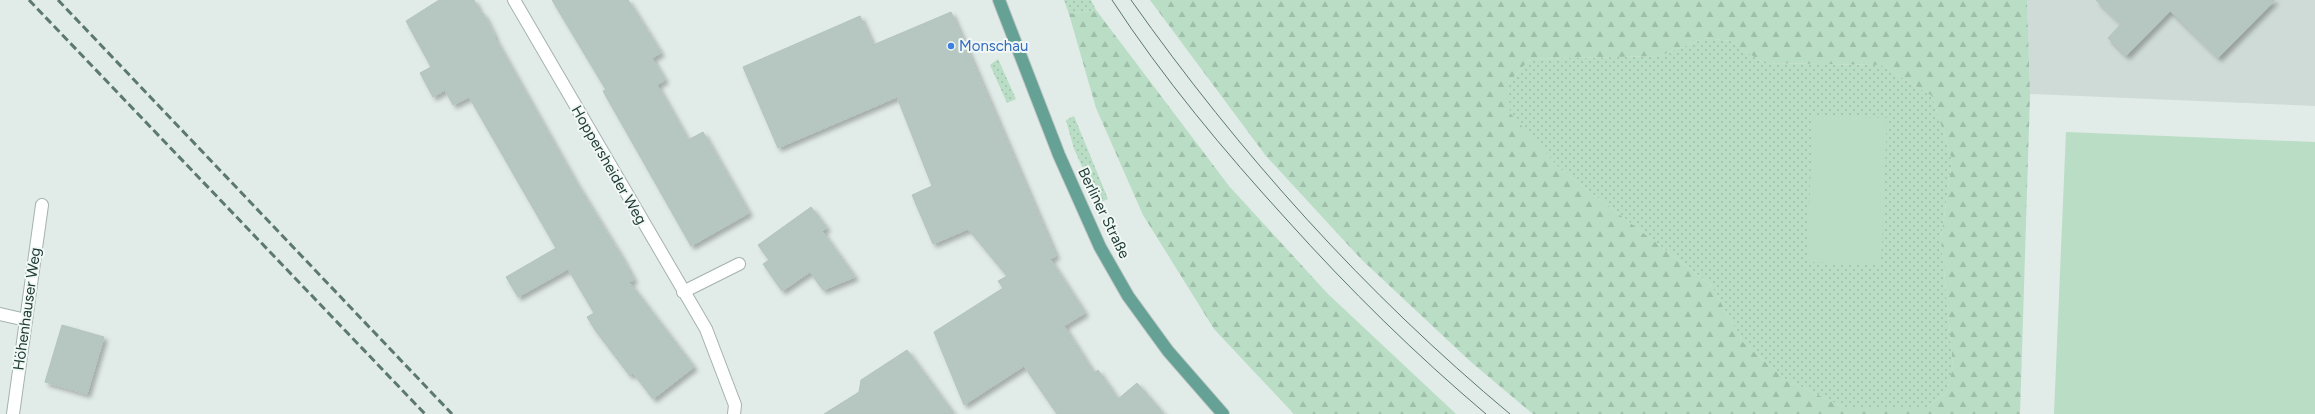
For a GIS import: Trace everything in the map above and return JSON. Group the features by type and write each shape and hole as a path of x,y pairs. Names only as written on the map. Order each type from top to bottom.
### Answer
{"main road":[{"name":"Berliner Straße","path":"998,0 1059,155 1100,248 1128,296 1168,351 1224,414"}],"street":[{"name":"Hoppersheider Weg","path":"514,0 683,292 706,329 735,405 734,414"},
{"name":"Höhenhauser Weg","path":"13,414 42,205"},
{"path":"683,292 739,264"},
{"path":"0,314 26,320"}],"shaded area":[{"path":"2027,0 2315,0 2315,106 2030,94"}],"green space":[{"path":"1064,0 1091,0 1096,10 1069,14"},
{"path":"1150,0 2027,0 2030,94 2020,414 1533,414 1471,362 1362,260 1266,156","holes":["1706,38 1731,41 1763,63 1881,65 1932,96 1952,160 1941,238 1953,366 1947,392 1926,408 1845,408 1785,379 1743,342 1711,285 1559,168 1510,113 1508,83 1530,59 1659,56"]},
{"path":"1096,10 1229,186 1328,294 1456,414 1294,414 1214,329 1143,215 1096,108 1069,14"},
{"path":"1706,38 1731,41 1763,63 1881,65 1932,96 1952,160 1941,238 1953,366 1947,392 1926,408 1845,408 1785,379 1743,342 1711,285 1559,168 1509,113 1508,83 1530,59 1659,56"},
{"path":"998,59 1016,99 1007,103 990,65"},
{"path":"1813,115 1887,118 1881,265 1807,262"},
{"path":"1074,116 1108,199 1099,203 1074,149 1066,120"},
{"path":"2066,132 2315,142 2315,414 2054,414"}],"building":[{"path":"439,0 474,0 481,14 483,13 494,37 575,181 621,256 634,280 629,282 694,367 653,399 633,373 630,376 595,330 587,317 594,313 568,269 518,297 506,277 556,248 469,97 453,105 445,90 433,97 420,73 431,67 406,21"},
{"path":"552,0 628,0 661,53 652,58 665,80 657,85 688,140 703,132 749,213 691,246 603,91 606,90"},
{"path":"2096,0 2275,0 2218,58 2170,11 2126,56 2108,38 2121,24"},
{"path":"951,12 1056,256 1050,259 1085,313 1064,326 1094,373 1098,370 1118,399 1137,383 1164,414 1057,414 1024,366 964,405 934,332 1003,288 998,281 1007,276 968,229 933,244 912,195 932,186 897,97 778,148 743,67 860,16 873,45"},
{"path":"811,207 827,228 822,231 855,277 823,290 810,272 782,291 763,264 769,260 758,245"},
{"path":"62,325 104,337 87,394 45,382"},
{"path":"907,350 954,414 824,414 859,392 861,380"}],"tram line":[{"path":"1112,0 1173,86 1217,141 1287,220 1334,271 1383,320 1486,414"},
{"path":"1131,0 1216,113 1307,219 1405,320 1510,414"}],"railway":[{"path":"29,0 425,414"},
{"path":"58,0 452,414"}],"place":[{"name":"Monschau","path":"951,46"}]}
